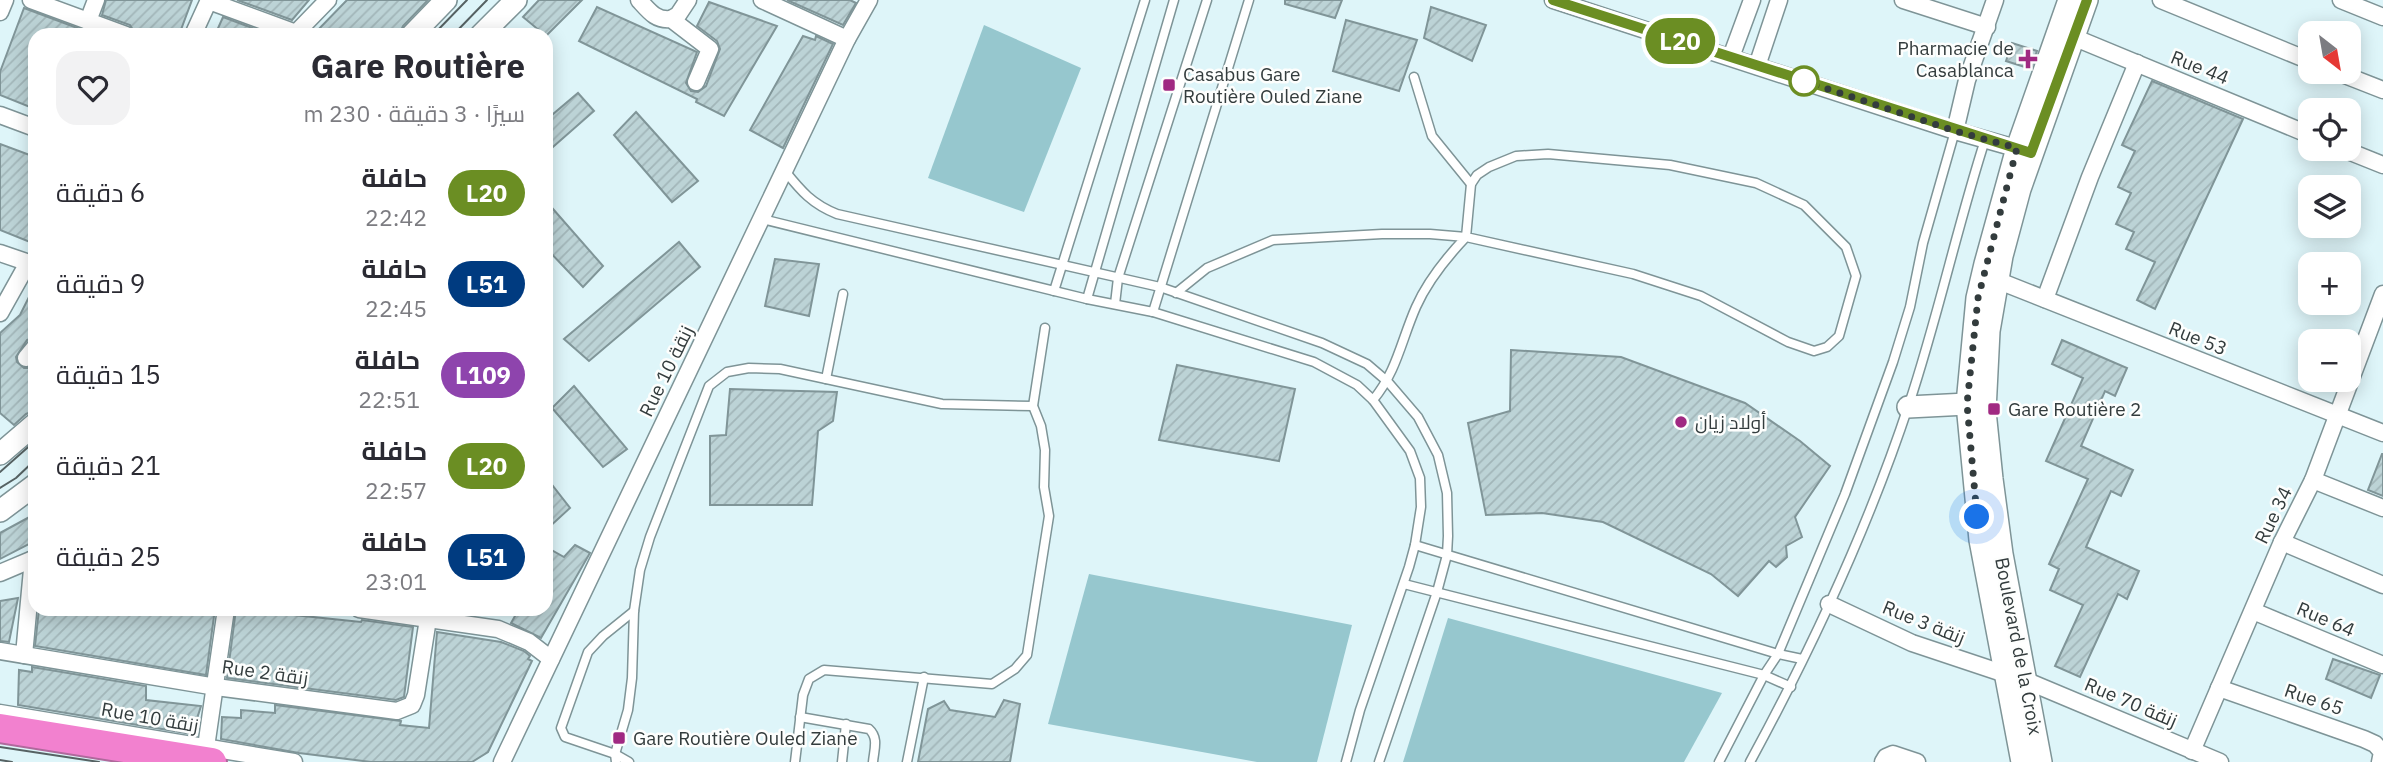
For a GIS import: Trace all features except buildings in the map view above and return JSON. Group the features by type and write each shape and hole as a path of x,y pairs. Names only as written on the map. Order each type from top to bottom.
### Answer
{"highway":[{"path":"0,728 209,755"}],"street":[{"path":"0,12 5,0"},
{"path":"31,0 107,28"},
{"path":"88,21 96,0"},
{"path":"196,28 209,0 280,28"},
{"path":"301,28 328,0"},
{"path":"419,28 446,0"},
{"path":"488,28 516,0"},
{"path":"639,0 654,16 663,20 678,15 688,0"},
{"path":"762,0 847,38"},
{"name":"Rue 10 زنقة","path":"502,762 847,38 869,0"},
{"path":"1553,0 2024,151"},
{"path":"1731,57 1752,0"},
{"path":"1758,66 1779,0"},
{"path":"1903,0 1987,27"},
{"path":"1955,131 1967,80 1995,0"},
{"name":"Boulevard de la Croix","path":"2022,762 1980,540 1967,404 1978,298 2069,0"},
{"name":"Boulevard de la Croix","path":"2041,762 2002,554 1985,411 1989,331 2024,151 2052,101 2087,0"},
{"path":"2161,0 2298,56"},
{"path":"2341,0 2383,16"},
{"path":"671,19 710,49 696,82"},
{"name":"Rue 44","path":"2073,37 2298,130"},
{"path":"2046,299 2090,177 2137,63"},
{"path":"2361,81 2383,90"},
{"path":"0,115 28,125"},
{"path":"2361,156 2383,165"},
{"path":"0,253 28,263"},
{"path":"0,313 28,270"},
{"name":"Rue 53","path":"1999,281 2383,433"},
{"name":"Rue 34","path":"2192,751 2282,542 2313,480 2383,294"},
{"path":"1908,407 1967,404"},
{"path":"4,445 28,429"},
{"path":"2313,480 2383,508"},
{"path":"0,511 28,490"},
{"path":"2282,542 2383,585"},
{"path":"0,573 28,561"},
{"name":"Rue 3 زنقة","path":"1829,604 1912,643 2005,674"},
{"name":"Rue 64","path":"2253,611 2383,664"},
{"path":"24,655 28,616"},
{"path":"209,755 225,616"},
{"path":"407,616 428,619 458,616 513,634 551,660"},
{"name":"Rue 2 زنقة","path":"0,651 216,687 397,711 412,705 416,695 428,619"},
{"name":"Rue 70 زنقة","path":"2027,681 2220,762"},
{"name":"Rue 65","path":"2220,688 2364,738 2382,752 2380,762"},
{"name":"Rue 10 زنقة","path":"0,713 209,755 294,762"},
{"path":"1883,762 1893,754 1917,762"}],"lane":[{"path":"1054,291 1145,0"},
{"path":"1087,299 1174,0"},
{"path":"1115,304 1118,278 1207,0"},
{"path":"1153,312 1249,0"},
{"path":"1414,77 1432,136 1471,184"},
{"path":"1720,762 1777,654 1845,494 1910,307 1923,243 1955,131"},
{"path":"1750,762 1791,687 1869,511 1908,407 1986,140"},
{"path":"1176,293 1207,268 1273,240 1382,234 1466,237 1633,274 1701,296 1788,342 1814,351 1827,347 1839,336 1856,276 1846,247 1804,205 1756,183 1670,165 1548,155 1516,156 1489,167 1477,175 1471,184 1466,237 1449,254 1416,306 1388,382 1373,400"},
{"path":"785,170 803,195 818,206 837,214 1160,287 1322,343 1367,364 1388,382 1418,416 1438,455 1447,493 1447,555 1379,762"},
{"path":"762,219 1087,299 1153,312 1314,362 1357,385 1373,400 1410,451 1420,478 1421,507 1415,545 1404,584 1360,710 1346,762"},
{"path":"826,379 844,294"},
{"path":"794,762 803,695 808,679 824,670 992,684 1016,670 1027,655 1049,516 1044,487 1045,450 1041,426 1033,406 1045,328"},
{"path":"615,758 628,710 634,611 640,570 650,537 709,386 727,372 749,368 780,369 942,404 1033,406"},
{"path":"1415,545 1777,654 1802,659"},
{"path":"1404,584 1764,675 1791,687"},
{"path":"629,762 565,737 561,728 588,652 634,611"},
{"path":"907,762 924,677"},
{"path":"800,717 869,729 876,742 873,762"},
{"path":"842,762 846,724"}],"shaded area":[{"path":"984,25 1081,68 1024,212 928,178"},
{"path":"1089,574 1352,625 1317,762 1257,762 1048,724"},
{"path":"1448,618 1722,693 1684,762 1403,762"}],"tram line":[{"path":"440,28 467,0"},
{"path":"460,28 487,0"},
{"path":"0,472 28,447"},
{"path":"0,488 28,467"},
{"path":"0,747 99,762"},
{"path":"0,760 12,762"}],"bus line":[{"name":"L20","path":"1553,0 1955,131 2031,153 2087,0"}],"place":[{"name":"Pharmacie de Casablanca","path":"2028,59"},
{"name":"Casabus Gare Routière Ouled Ziane","path":"1169,85"},
{"name":"Gare Routière 2","path":"1994,409"},
{"name":"أولاد زيان","path":"1681,422"},
{"name":"Gare Routière Ouled Ziane","path":"619,738"}],"route":[{"path":"1804,81 1955,131 2017,148 1978,298 1967,404 1977,517"}]}
